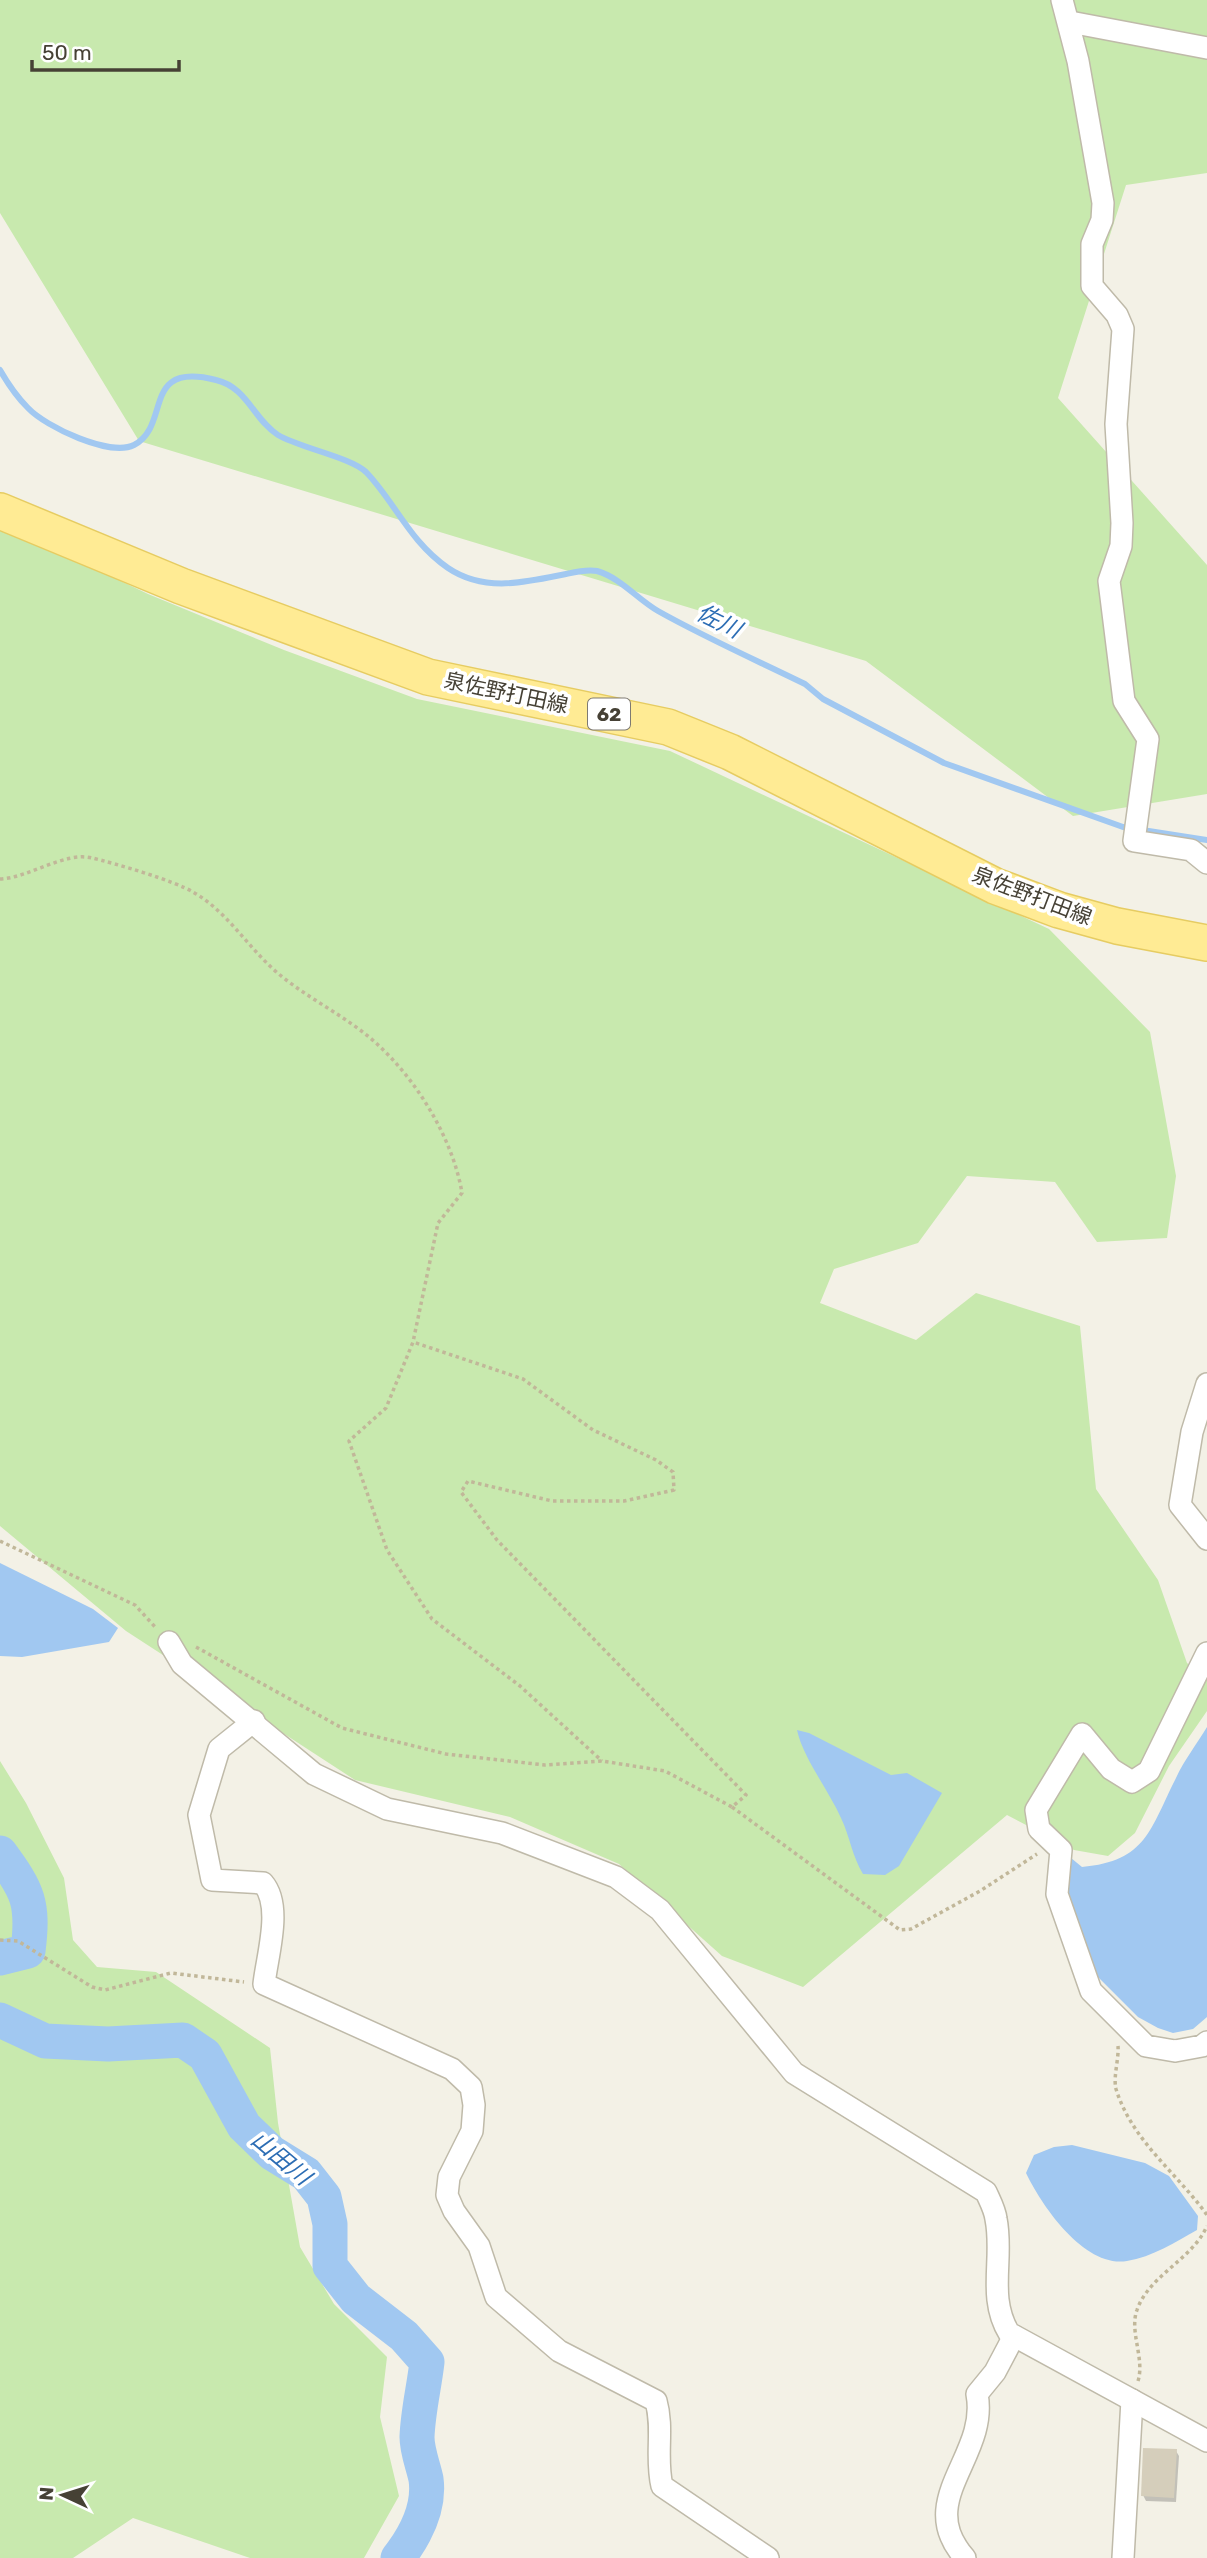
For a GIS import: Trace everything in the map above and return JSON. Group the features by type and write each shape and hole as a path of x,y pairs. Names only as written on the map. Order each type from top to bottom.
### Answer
{"main road":[{"name":"泉佐野打田線","path":"0,511 181,586 428,677 668,727 730,752 995,886 1059,910 1117,926 1207,943"}],"street":[{"path":"1062,0 1070,22 1103,203 1102,220 1092,244 1092,286 1117,315 1123,329 1116,424 1121,535 1109,581 1124,701 1148,739 1134,841 1191,850 1207,863"},
{"path":"1070,22 1207,48"},
{"path":"1207,1384 1192,1432 1180,1505 1207,1539"},
{"path":"169,1642 183,1664 314,1774 387,1809 502,1833 616,1877 660,1910 794,2073 986,2192 996,2218 996,2294 999,2317 1014,2336 1207,2441"},
{"path":"1207,1653 1149,1771 1132,1782 1111,1769 1082,1734 1036,1810 1039,1829 1061,1850 1057,1894 1091,1991 1146,2046 1175,2051 1202,2046 1207,2042"},
{"path":"254,1721 219,1749 199,1815 212,1880 263,1883 270,1892 272,1909 264,1984 452,2069 471,2087 474,2105 472,2131 449,2177 447,2195 454,2211 479,2246 496,2297 559,2351 656,2402 661,2418 658,2457 662,2486 674,2490 768,2558"},
{"path":"965,2558 947,2531 948,2498 976,2428 979,2409 977,2394 995,2372 1014,2336"},
{"path":"1123,2558 1132,2400"}],"path":[{"path":"0,879 18,878 53,863 88,857 191,890 224,915 274,970 377,1044 416,1090 448,1139 462,1193 438,1223 414,1342 386,1408 349,1441 387,1550 432,1619 520,1686 603,1762"},
{"path":"414,1342 523,1380 593,1430 656,1460 673,1472 674,1490 624,1501 552,1501 468,1481 461,1492 497,1539 746,1795 732,1807"},
{"path":"0,1541 135,1605 169,1642 188,1642 342,1728 446,1754 545,1765 603,1762 665,1771 732,1807 900,1930 911,1928 980,1891 1054,1843"},
{"path":"0,1940 18,1941 92,1987 105,1990 171,1973 264,1984"},
{"path":"1113,2036 1119,2048 1115,2087 1137,2135 1186,2186 1207,2216"},
{"path":"1132,2400 1139,2376 1135,2312 1146,2292 1200,2241 1207,2226"}],"green space":[{"path":"0,0 1207,0 1207,173 1126,185 1058,398 1207,565 1207,794 1073,816 866,661 139,441 0,213"},
{"path":"0,523 148,594 284,650 417,699 670,751 1049,929 1150,1032 1176,1176 1167,1238 1097,1242 1055,1182 967,1176 918,1243 834,1269 820,1303 916,1340 976,1293 1080,1326 1096,1489 1158,1580 1187,1663 1207,1680 1207,1711 1169,1766 1135,1833 1108,1856 1074,1850 1007,1815 803,1987 722,1956 619,1864 510,1817 355,1780 126,1631 0,1526"},
{"path":"0,1761 26,1803 64,1878 73,1940 97,1967 156,1972 270,2048 278,2123 300,2247 334,2304 387,2357 380,2417 399,2496 364,2558 250,2558 133,2518 73,2558 0,2558"}],"water":[{"path":"0,1563 93,1609 118,1628 109,1642 22,1657 0,1656"},
{"path":"1207,1727 1207,2017 1193,2029 1173,2033 1138,2017 1095,1974 1068,1891 1071,1858 1082,1867 1104,1864 1133,1850 1152,1827 1179,1771"},
{"path":"797,1730 809,1733 891,1775 907,1773 942,1793 899,1866 885,1875 863,1874 836,1807 810,1763"},
{"path":"1072,2145 1145,2163 1169,2176 1198,2216 1197,2230 1155,2253 1127,2261 1111,2261 1080,2245 1042,2202 1026,2173 1034,2155 1054,2147"}],"building":[{"path":"1143,2448 1177,2449 1174,2498 1141,2496"}],"waterway":[{"name":"佐川","path":"0,370 16,395 37,416 63,431 95,444 123,448 134,445 145,436 161,398 167,387 176,379 192,377 227,384 235,389 278,435 349,462 366,472 423,546 448,568 462,576 476,581 506,583 589,570 606,574 658,611 805,684 823,699 944,763 1123,827 1207,840"},
{"name":"山田川","path":"0,1853 23,1888 30,1921 28,1951 0,1958"},
{"name":"山田川","path":"0,2020 45,2041 108,2044 183,2040 205,2055 244,2126 272,2153 306,2174 324,2197 330,2224 330,2266 356,2299 404,2336 427,2362 417,2437 426,2479 426,2500 415,2531 398,2558"}]}
